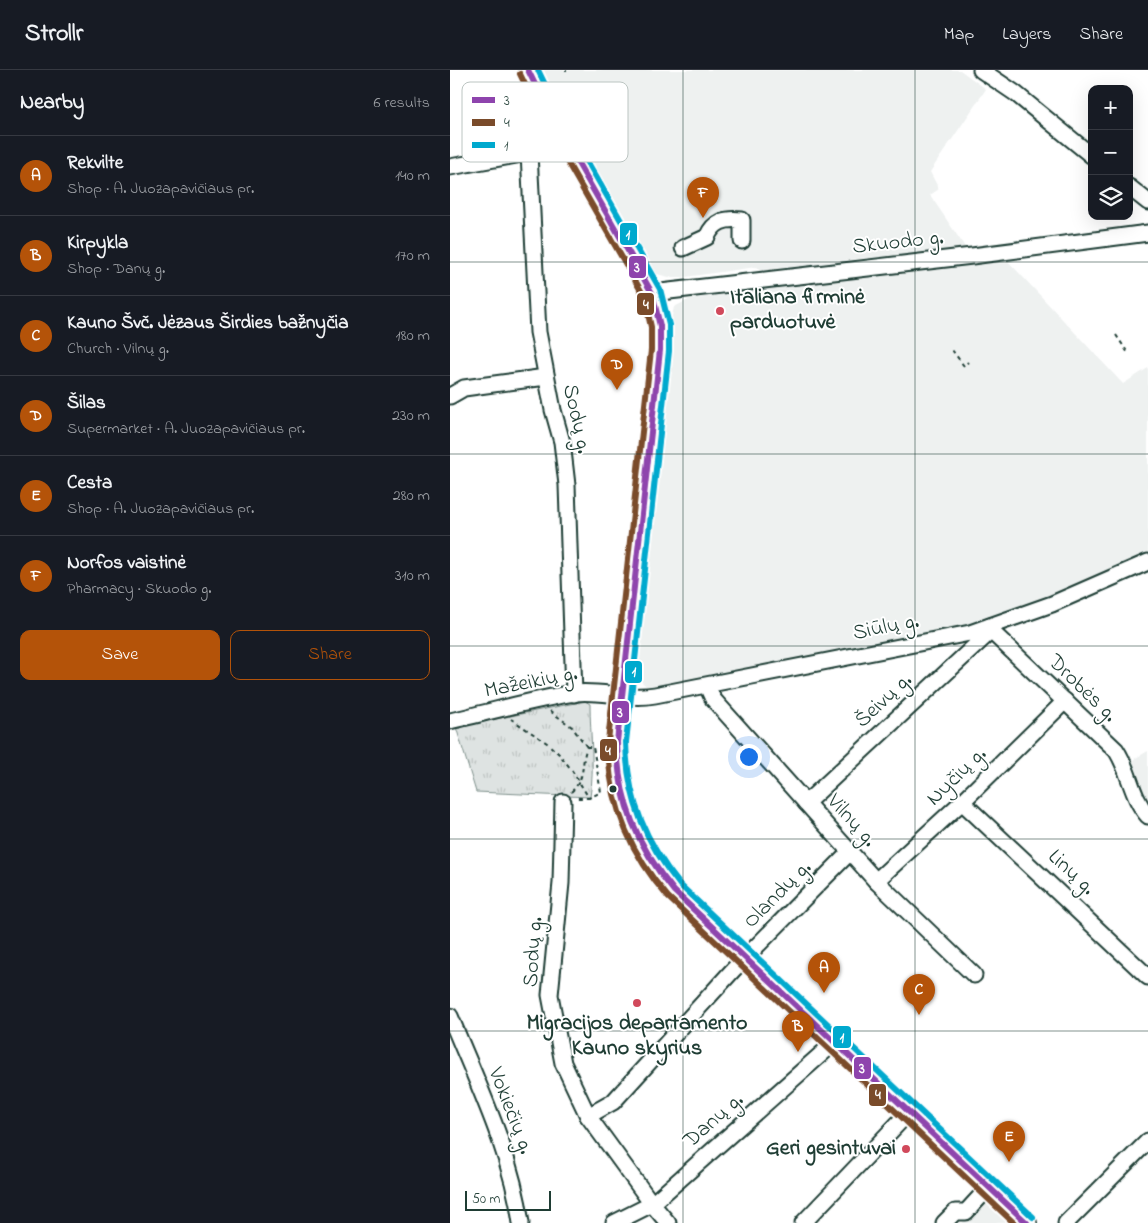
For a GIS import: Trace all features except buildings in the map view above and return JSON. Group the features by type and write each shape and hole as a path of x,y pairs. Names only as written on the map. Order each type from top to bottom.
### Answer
{"main road":[{"path":"528,70 534,82"},
{"path":"577,162 652,293 660,326 660,350 617,742 618,779 625,807 639,842 651,863 674,891 1028,1223"}],"street":[{"path":"981,70 1015,93 1088,153"},
{"path":"450,167 478,162"},
{"name":"Sodų g.","path":"529,162 535,301 546,377 562,442 567,485 574,694"},
{"path":"1133,190 1148,202"},
{"path":"683,248 707,237 712,226 726,219 742,220 742,241"},
{"name":"Skuodo g.","path":"652,293 972,256 1148,232"},
{"path":"450,396 464,388 546,377"},
{"name":"Siūlų g.","path":"621,697 645,697 707,686 991,628 1052,604 1148,562"},
{"name":"Drobės g.","path":"991,628 1116,750 1123,761 1133,793 1148,816"},
{"name":"Šeivų g.","path":"806,803 991,628"},
{"name":"Vilnų g.","path":"707,686 713,699 876,881 974,975"},
{"name":"Mažeikių g.","path":"450,721 574,694 596,693 621,697"},
{"name":"Nyčių g.","path":"876,881 962,802 1065,701"},
{"name":"Sodų g.","path":"567,798 550,994 563,1063 588,1116 668,1223"},
{"name":"Linų g.","path":"962,802 1148,977"},
{"name":"Olandų g.","path":"588,1116 613,1102 746,957 850,852"},
{"name":"Vokiečių g.","path":"450,1016 505,1154 517,1192 522,1223"},
{"name":"Danų g.","path":"614,1223 652,1204 836,1042"},
{"path":"803,1223 910,1112"},
{"path":"1066,1223 1148,1141"},
{"path":"944,1223 955,1212 966,1212 989,1187"}],"path":[{"path":"1116,335 1128,353"},
{"path":"952,350 964,366 968,362"},
{"path":"534,702 572,727 587,747 579,784 567,798"},
{"path":"500,710 548,743 571,769 589,798"},
{"path":"567,798 589,798 601,792 593,747 587,747"}],"shaded area":[{"path":"544,70 960,70 986,89 930,172 939,189 930,195 967,250 858,259 765,271 760,271 756,267 685,277 669,277 657,274 592,162 628,162 628,82 549,82"},
{"path":"1006,259 1123,384 1148,368 1148,556 986,620 938,632 652,688 646,686 640,680 638,659 672,351 672,316 674,307 690,299"},
{"path":"1148,751 1148,812 1129,762"},
{"path":"983,1200 1008,1223 962,1223"}],"green space":[{"path":"585,701 590,704 592,763 590,797 476,792 456,727"}],"transit line":[{"name":"3","path":"528,70 534,82"},
{"name":"1","path":"538,70 544,82"},
{"name":"4","path":"520,74 524,82"},
{"name":"4","path":"567,162 644,296 651,327 651,350 608,741 612,784 623,825 642,862 668,897 1014,1223"},
{"name":"3","path":"577,162 652,293 660,326 660,350 617,742 621,783 632,821 650,857 674,891 1027,1223"},
{"name":"1","path":"588,162 660,289 669,325 669,351 626,742 630,782 640,818 657,852 680,885 1033,1217"}],"place":[{"name":"Norfos vaistinė","path":"703,218"},
{"name":"Italiana firminė parduotuvė","path":"720,311"},
{"name":"Šilas","path":"617,390"},
{"name":"Rekvilte","path":"824,993"},
{"name":"Migracijos departamento Kauno skyrius","path":"637,1003"},
{"name":"Kauno Švč. Jėzaus Širdies bažnyčia","path":"919,1015"},
{"name":"Kirpykla","path":"798,1052"},
{"name":"Geri gesintuvai","path":"906,1149"},
{"name":"Cesta","path":"1009,1162"}]}
